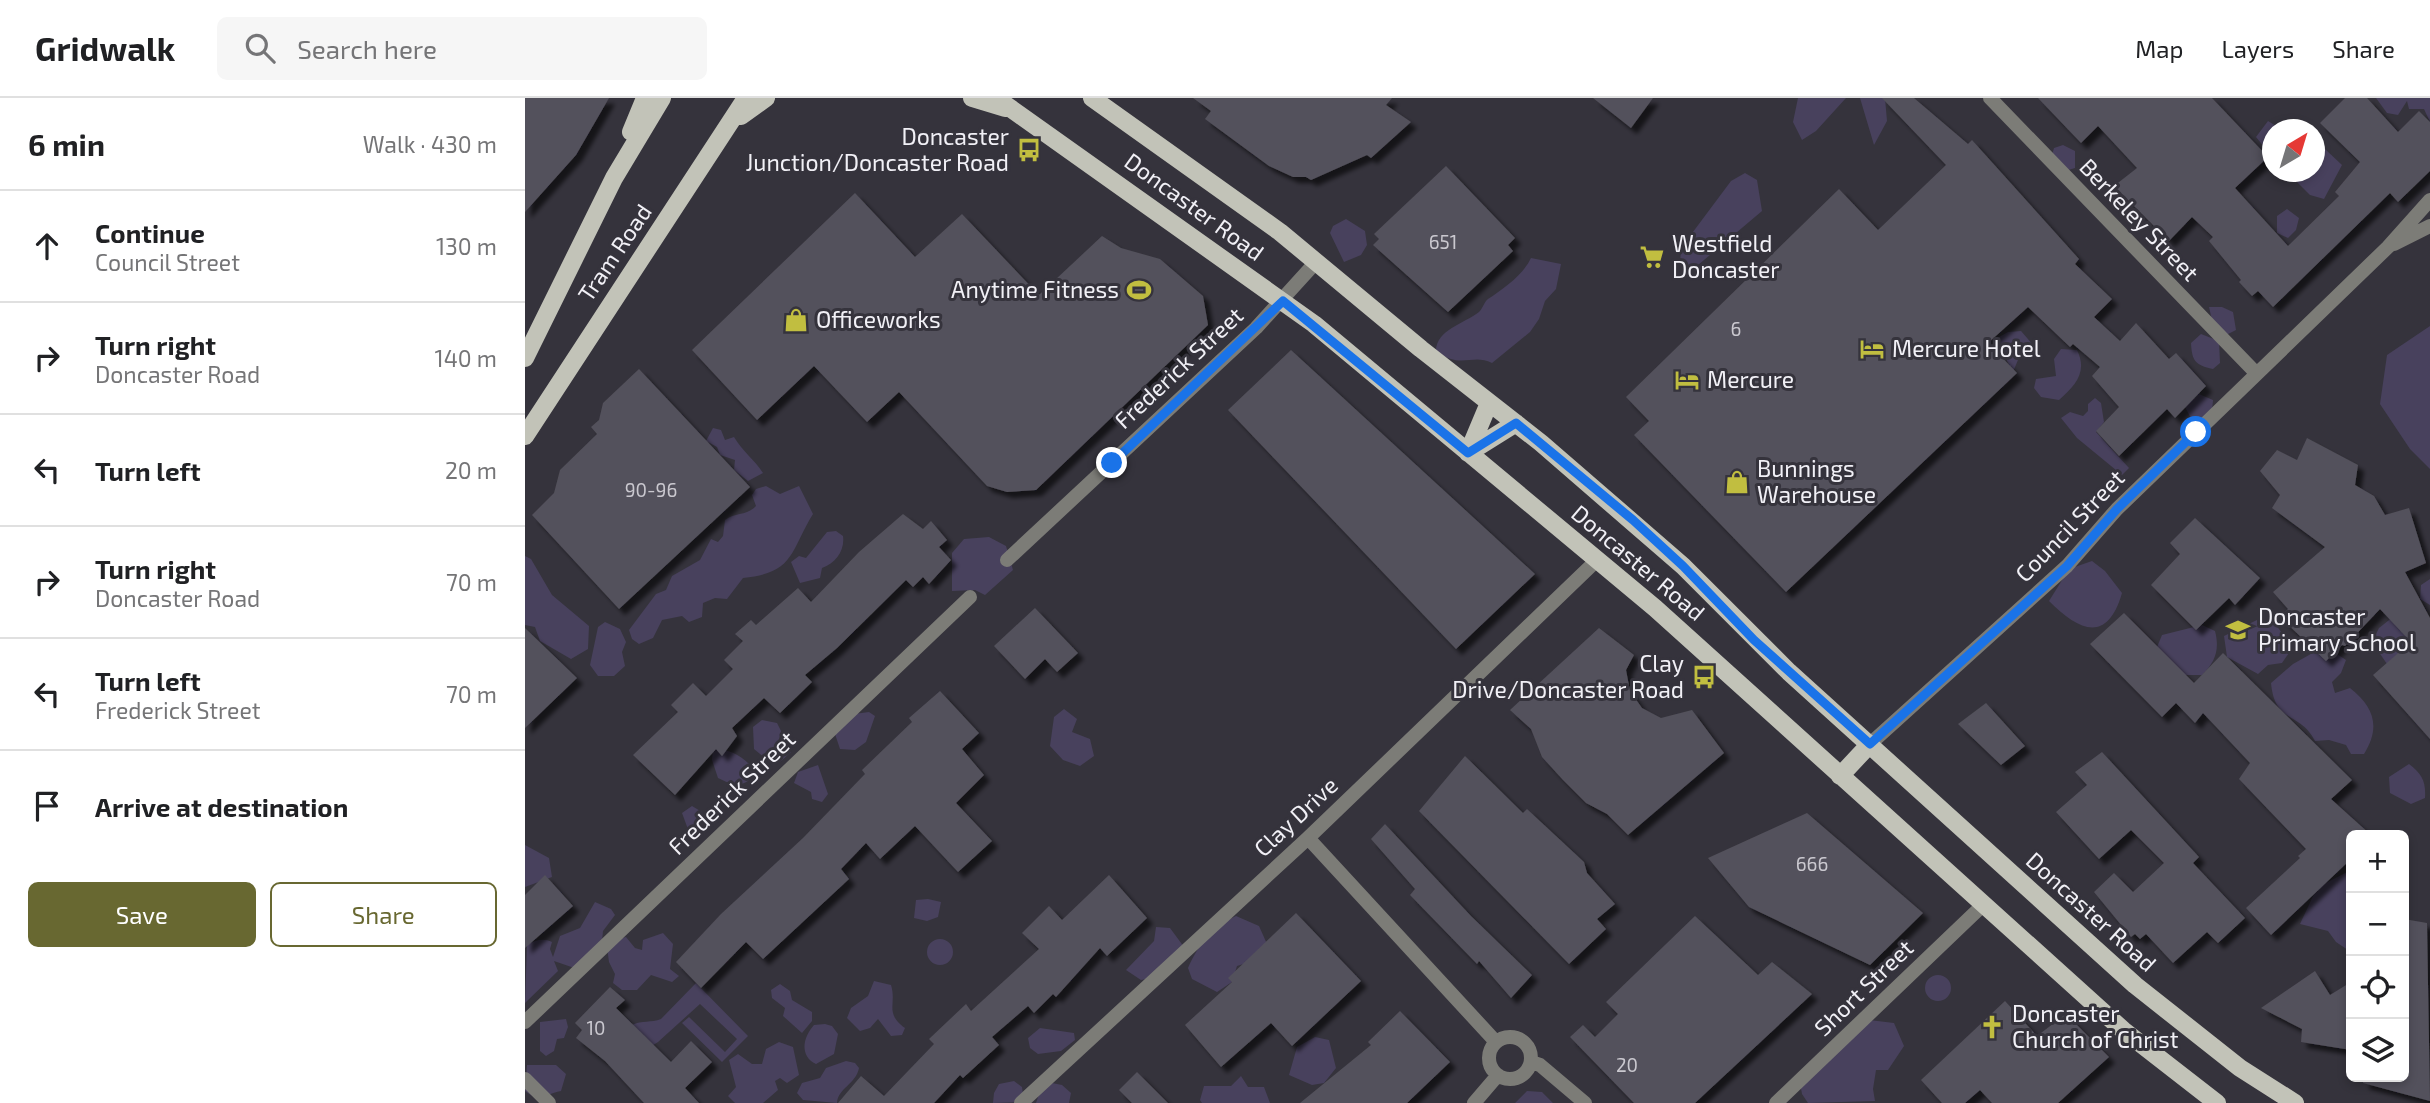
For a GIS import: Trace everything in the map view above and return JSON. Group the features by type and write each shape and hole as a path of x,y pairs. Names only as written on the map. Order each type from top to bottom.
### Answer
{"main road":[{"path":"614,178 645,98"},
{"name":"Tram Road","path":"525,358 614,178 662,98"},
{"name":"Tram Road","path":"525,436 746,98"},
{"path":"727,130 743,114 766,98"},
{"path":"972,98 1022,113"},
{"name":"Doncaster Road","path":"996,98 1022,113 1283,301 1468,453 1717,663 2123,1030 2217,1103"},
{"name":"Doncaster Road","path":"1092,98 1232,196 1516,423 1673,557 1754,640 2135,985 2240,1068 2295,1103"},
{"path":"1468,453 1489,402"},
{"path":"1468,453 1516,423"},
{"path":"1840,776 1870,744"}],"street":[{"name":"Berkeley Street","path":"1990,98 2256,373"},
{"name":"Council Street","path":"1870,744 2067,566 2117,509 2388,247 2430,201"},
{"name":"Council Street","path":"2388,247 2430,226"},
{"name":"Frederick Street","path":"1007,560 1283,301 1316,262"},
{"name":"Clay Drive","path":"1021,1103 1308,838 1597,560"},
{"name":"Frederick Street","path":"525,1021 970,597"},
{"path":"1308,838 1496,1042"},
{"name":"Short Street","path":"1776,1103 1983,905"},
{"path":"1510,1037 1524,1042 1531,1055 1531,1062 1524,1074 1518,1078 1504,1079 1498,1075 1490,1063 1489,1055 1496,1042 1510,1037"},
{"path":"1531,1062 1540,1065 1585,1103"},
{"path":"1475,1103 1498,1075"},
{"path":"525,1079 549,1103"}],"shaded area":[{"path":"1798,98 1846,98 1816,131 1802,140 1793,122"},
{"path":"1860,98 1885,98 1887,121 1874,145"},
{"path":"2376,98 2430,98 2430,122 2424,109 2409,109 2407,101 2398,115 2387,113"},
{"path":"2262,129 2262,144 2256,137"},
{"path":"2063,145 2075,151 2075,168 2065,171 2050,162 2054,148"},
{"path":"2325,149 2342,165 2324,199 2310,195 2297,182 2325,182"},
{"path":"1745,173 1757,180 1762,211 1691,271 1680,263 1681,248 1731,181"},
{"path":"2287,209 2299,218 2296,230 2288,238 2277,233 2277,216"},
{"path":"1346,219 1365,231 1367,245 1361,255 1344,262 1330,233 1333,226"},
{"path":"1531,258 1561,264 1556,289 1545,301 1539,319 1530,332 1492,363 1485,360 1459,361 1436,351 1437,344 1446,332 1479,312 1487,300 1518,276"},
{"path":"2209,307 2222,307 2233,312 2236,330 2226,335 2212,320"},
{"path":"2430,326 2430,469 2410,449 2380,404 2387,355"},
{"path":"2021,331 2034,346 2033,360 2020,355 2013,372 1999,346 1999,337 2008,332"},
{"path":"2201,334 2219,341 2220,363 2213,369 2198,364 2192,354 2191,343"},
{"path":"2061,349 2077,350 2081,365 2078,378 2059,400 2041,397 2034,388 2036,379 2056,376 2054,359"},
{"path":"2199,394 2213,400 2213,405 2209,416 2194,424 2185,407"},
{"path":"2095,398 2101,403 2104,422 2096,432 2129,468 2122,475 2077,438 2061,418 2070,412 2083,416 2088,411 2088,404"},
{"path":"713,428 721,430 725,440 734,437 763,473 748,481 734,470 735,460 720,455 717,447 706,441"},
{"path":"766,486 780,494 799,486 813,514 789,558 773,571 743,578 727,599 715,598 703,603 702,617 689,622 682,616 662,620 653,638 639,644 632,639 629,630 656,594 666,590 672,576 700,560 711,539 718,542 723,536 725,520 756,506 752,495 756,489"},
{"path":"836,531 843,536 839,555 822,568 820,578 800,583 791,562 799,556 806,558 827,532"},
{"path":"989,537 1006,546 1013,570 985,595 975,590 952,591 952,553 964,539"},
{"path":"525,556 531,559 552,595 589,626 588,649 571,659 540,641 535,627 525,625"},
{"path":"2092,561 2105,571 2122,593 2108,620 2100,626 2091,627 2071,619 2049,601 2069,569"},
{"path":"2430,579 2430,605 2420,599 2421,585"},
{"path":"2398,613 2426,629 2387,664 2372,642 2379,628"},
{"path":"2259,619 2275,624 2293,647 2282,663 2268,665 2258,674 2227,657 2224,636"},
{"path":"605,622 620,629 626,642 622,652 625,666 614,676 598,676 590,665 598,627"},
{"path":"2202,625 2215,631 2217,650 2213,660 2202,675 2178,675 2155,652 2162,635"},
{"path":"2325,646 2346,660 2341,673 2332,682 2335,693 2350,688 2365,703 2372,718 2372,735 2364,754 2351,754 2346,745 2329,740 2315,741 2302,725 2277,706 2273,696 2271,683 2293,664"},
{"path":"1064,709 1077,719 1072,732 1090,739 1094,756 1080,766 1063,760 1050,746 1054,717"},
{"path":"869,712 875,716 866,742 855,750 840,749 835,734 854,714"},
{"path":"762,720 777,723 781,731 778,743 791,752 780,762 770,762 754,749 753,727"},
{"path":"713,749 731,752 745,760 754,769 750,779 735,786 718,778 712,760"},
{"path":"2409,764 2422,778 2425,792 2425,798 2411,804 2390,793 2389,777"},
{"path":"818,765 828,794 822,802 812,799 811,792 794,783 798,772"},
{"path":"692,806 702,812 707,831 689,832 682,813"},
{"path":"525,845 549,858 552,877 525,887"},
{"path":"2346,873 2346,949 2336,942 2328,931 2300,924 2314,894 2326,883"},
{"path":"916,900 941,902 938,917 927,921 914,918"},
{"path":"595,902 611,909 615,915 603,931 601,952 583,971 554,961 558,971 525,1003 527,945 539,940 552,942 550,949 553,957 560,936 580,928"},
{"path":"1236,916 1259,926 1267,944 1253,961 1237,966 1232,982 1217,992 1192,979 1188,968 1207,937 1219,925"},
{"path":"1156,927 1170,928 1187,951 1162,976 1141,980 1126,970 1154,941"},
{"path":"663,933 673,944 670,969 679,976 672,982 651,975 637,990 622,990 613,983 615,974 609,962 607,947 614,940 626,937 635,948 642,950 643,940"},
{"path":"940,939 949,943 953,952 949,961 940,965 931,961 927,952 931,943"},
{"path":"1938,975 1947,979 1951,988 1947,997 1938,1001 1929,997 1925,988 1929,979"},
{"path":"874,981 891,985 893,1013 905,1028 902,1035 891,1036 878,1019 870,1028 860,1031 847,1018 851,1008 868,996"},
{"path":"696,983 748,1036 722,1062 682,1023 689,1017 725,1052 737,1039 700,1004 658,1042 644,1051 632,1025 661,1019"},
{"path":"780,984 790,991 792,1000 812,1012 812,1021 802,1033 783,1016 785,1008 772,998 771,990"},
{"path":"566,1019 568,1027 564,1038 557,1039 554,1051 546,1056 540,1051 540,1022"},
{"path":"1861,1019 1894,1023 1904,1046 1888,1070 1876,1070 1873,1089 1875,1101 1808,1103 1802,1094 1798,1072 1812,1069"},
{"path":"814,1025 832,1026 838,1034 834,1054 816,1064 807,1056 805,1041"},
{"path":"1040,1028 1074,1033 1075,1040 1061,1051 1038,1054 1030,1048 1028,1038"},
{"path":"1315,1037 1329,1040 1336,1068 1324,1083 1312,1085 1289,1075 1297,1047"},
{"path":"779,1042 793,1047 799,1075 787,1083 780,1078 775,1081 778,1090 763,1103 735,1103 728,1096 736,1087 729,1060 738,1054 752,1064 762,1064 766,1049"},
{"path":"846,1061 855,1063 859,1068 840,1093 837,1103 803,1100 797,1093 802,1083 820,1078 826,1068"},
{"path":"527,1065 556,1065 566,1074 561,1091 543,1097 530,1095 525,1091"},
{"path":"1241,1076 1248,1087 1264,1087 1270,1103 1202,1103 1200,1100 1204,1086 1231,1086"},
{"path":"1014,1081 1022,1087 1024,1102 993,1103 999,1084"},
{"path":"1052,1083 1062,1085 1071,1093 1069,1103 1036,1103 1040,1091"},
{"path":"1527,1091 1542,1092 1553,1103 1515,1103"}],"building":[{"path":"525,98 609,98 576,155 525,212"},
{"path":"1193,98 1392,98 1386,105 1411,122 1371,158 1367,155 1311,180 1306,177 1293,177 1269,166 1205,119 1211,111"},
{"path":"1593,98 1653,98 1631,128"},
{"path":"1882,98 1914,98 1968,144 1972,140 2079,259 2075,264 2112,299 2094,317 2120,341 2136,323 2169,359 2176,353 2206,386 2175,418 2167,409 2119,456 2096,431 2119,407 2092,376 2100,367 2073,344 2070,347 2028,307 1988,343 2017,373 1786,592 1634,435 1649,421 1626,397 1839,189 1878,230 1946,165"},
{"path":"2038,98 2212,98 2262,151 2262,163 2235,188 2288,246 2339,196 2335,192 2360,162 2325,128 2324,119 2345,98 2367,98 2398,132 2419,111 2430,122 2430,171 2398,202 2390,193 2273,307 2258,291 2252,296 2239,282 2241,280 2209,241 2213,237 2192,217 2169,241 2114,186 2137,168 2098,126 2081,143"},
{"path":"1446,166 1515,238 1508,245 1513,251 1448,312 1373,245 1379,239 1374,234"},
{"path":"855,193 915,257 962,214 1039,295 1102,236 1121,248 1160,259 1203,296 1208,325 1036,490 1007,492 987,486 899,392 867,422 814,366 757,420 692,350"},
{"path":"1291,350 1535,574 1456,649 1228,410"},
{"path":"639,369 750,487 619,609 532,515 554,493 560,470 597,434 591,427 599,420 603,403"},
{"path":"2307,438 2358,465 2355,485 2374,496 2385,515 2409,508 2426,563 2405,572 2430,618 2430,739 2373,675 2411,642 2380,609 2345,646 2342,645 2326,661 2280,617 2288,609 2273,592 2325,547 2272,508 2280,495 2260,471 2277,450 2297,460"},
{"path":"903,514 923,529 931,521 947,540 939,547 951,560 929,584 923,577 913,587 906,580 837,648 805,675 812,682 780,713 764,698 732,728 737,736 722,756 716,749 675,795 633,755 678,712 671,705 693,683 706,696 733,669 724,660 743,641 735,634 751,620 756,625 798,588 811,602 859,552"},
{"path":"2195,518 2260,578 2235,605 2229,598 2196,630 2151,585 2180,554 2170,543"},
{"path":"1035,608 1078,653 1057,672 1045,659 1025,679 994,646"},
{"path":"2124,613 2194,683 2223,653 2352,780 2331,799 2365,830 2346,830 2346,864 2271,935 2246,908 2300,858 2298,856 2306,849 2239,779 2250,763 2203,713 2195,723 2176,703 2162,717 2090,644"},
{"path":"525,628 577,678 525,728"},
{"path":"1599,628 1634,655 1626,670 1630,691 1642,708 1661,718 1692,710 1724,753 1628,835 1607,814 1586,803 1563,780 1542,757 1531,729 1510,710"},
{"path":"940,691 979,733 962,749 984,775 956,803 992,841 958,872 915,826 880,859 866,843 841,869 849,879 763,959 746,942 701,988 676,962 721,914 803,838 865,774 862,770 912,722 909,718"},
{"path":"1986,703 2025,746 2001,765 1958,724"},
{"path":"2102,752 2199,857 2193,863 2245,918 2218,943 2207,932 2173,963 2146,934 2140,939 2135,934 2131,937 2094,892 2114,873 2133,892 2164,863 2131,830 2099,859 2056,812 2087,785 2075,772"},
{"path":"1465,756 1523,813 1527,809 1584,862 1587,873 1615,904 1597,919 1606,929 1569,964 1419,811"},
{"path":"1807,813 1923,913 1870,965 1749,907 1708,858"},
{"path":"1385,824 1471,916 1532,975 1511,998 1479,961 1477,964 1410,895 1415,889 1371,839"},
{"path":"545,875 573,906 525,948 525,895"},
{"path":"1109,875 1147,918 1107,956 1100,948 1056,997 1053,994 1034,1013 1028,1006 992,1037 999,1045 963,1078 960,1075 934,1103 838,1103 861,1076 884,1096 934,1044 929,1039 966,1004 971,1011 1039,949 1022,933 1049,906 1062,920"},
{"path":"1296,913 1361,981 1292,1046 1271,1023 1221,1067 1185,1025 1232,982 1228,978"},
{"path":"1695,916 1758,975 1772,962 1812,994 1695,1103 1634,1103 1570,1037 1583,1025 1595,1037 1618,1014 1606,1002"},
{"path":"2409,920 2427,923 2430,1101 2363,1083 2409,1082"},
{"path":"2315,971 2330,995 2346,985 2346,1049 2301,1042 2302,1029 2261,1008"},
{"path":"610,987 625,1000 616,1008 671,1062 691,1041 712,1062 685,1088 699,1103 644,1103 605,1061 576,1038 582,1030 575,1023"},
{"path":"2005,1001 2037,1036 2066,1014 2109,1057 2058,1103 1992,1103 1980,1090 1965,1103 1942,1103 1921,1080"},
{"path":"1400,1011 1450,1062 1407,1103 1300,1103 1371,1045 1368,1042"},
{"path":"1137,1072 1168,1103 1132,1103 1119,1090"}],"place":[{"name":"Doncaster Junction/Doncaster Road","path":"1029,150"},
{"name":"Westfield Doncaster","path":"1652,257"},
{"name":"Anytime Fitness","path":"1139,290"},
{"name":"Officeworks","path":"796,320"},
{"name":"Mercure Hotel","path":"1872,349"},
{"name":"Mercure","path":"1687,380"},
{"name":"Bunnings Warehouse","path":"1737,482"},
{"name":"Doncaster Primary School","path":"2238,630"},
{"name":"Clay Drive/Doncaster Road","path":"1704,677"},
{"name":"Doncaster Church of Christ","path":"1992,1027"}],"route":[{"path":"1112,463 1283,301 1468,453 1516,423 1633,520 1683,566 1754,640 1870,744 2067,566 2117,509 2196,432"}]}
